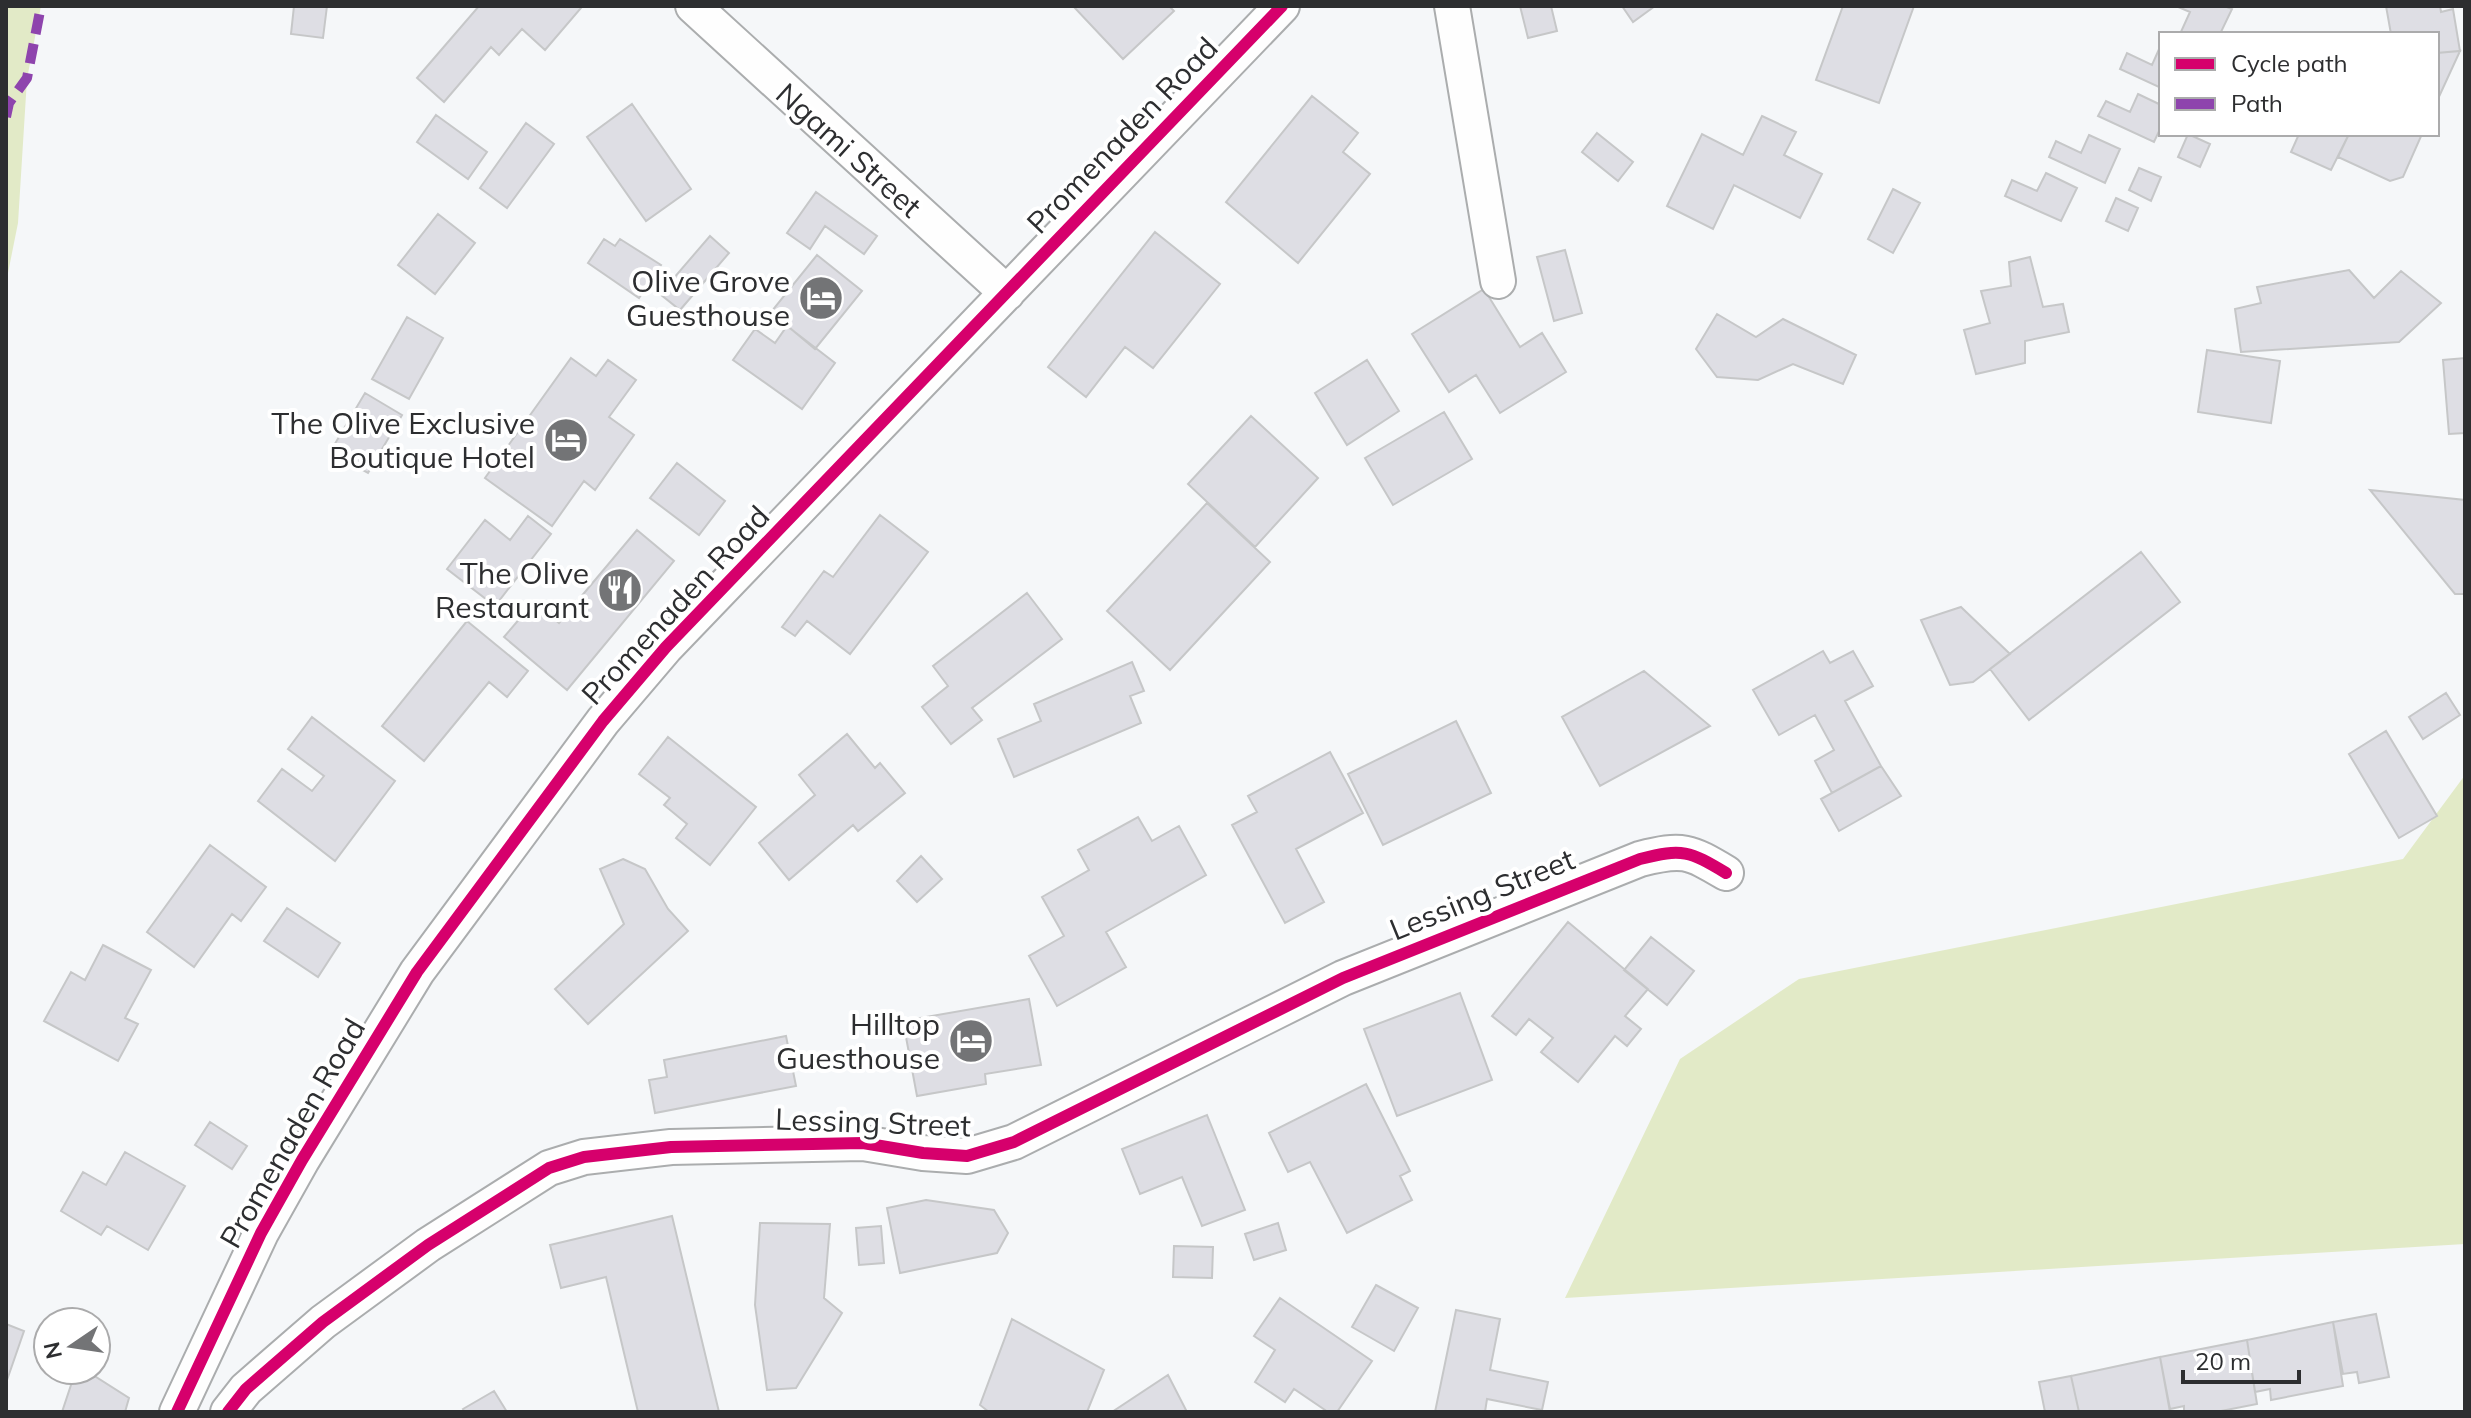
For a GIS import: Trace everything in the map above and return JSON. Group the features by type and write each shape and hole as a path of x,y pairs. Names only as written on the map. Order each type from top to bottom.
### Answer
{"street":[{"name":"Ngami Street","path":"693,6 1007,293"},
{"name":"Promenaden Road","path":"177,1412 261,1233 352,1077 417,972 584,746 666,647 1282,6"},
{"path":"1452,6 1498,281"},
{"name":"Lessing Street","path":"228,1412 246,1389 323,1322 428,1245 549,1168 584,1157 671,1147 863,1143 923,1153 967,1156 1014,1142 1343,978 1640,859 1668,852 1692,853 1726,873"}],"green space":[{"path":"6,6 41,6 27,79 18,223 6,283"},
{"path":"2465,775 2465,1244 1565,1298 1680,1059 1799,979 2403,859"}],"building":[{"path":"294,6 327,6 323,38 291,34"},
{"path":"479,6 581,8 545,50 522,29 499,55 491,47 444,102 417,78"},
{"path":"1073,6 1169,6 1174,11 1123,59"},
{"path":"1520,6 1551,6 1557,31 1528,38"},
{"path":"1622,6 1655,6 1633,22"},
{"path":"1843,6 1914,6 1879,103 1816,80"},
{"path":"2176,6 2224,6 2232,9 2221,32 2181,32 2190,12"},
{"path":"2386,6 2440,6 2441,12 2453,9 2460,51 2439,53 2439,32 2391,32"},
{"path":"2159,49 2159,87 2120,69 2127,53 2152,65"},
{"path":"2460,51 2439,97 2439,53"},
{"path":"2138,94 2159,104 2159,131 2154,142 2098,116 2106,101 2130,112"},
{"path":"1312,96 1358,133 1343,152 1370,174 1298,263 1226,202"},
{"path":"632,104 691,189 646,221 587,137"},
{"path":"436,115 487,152 468,179 417,142"},
{"path":"1762,116 1796,132 1784,155 1822,174 1800,218 1734,185 1713,229 1667,206 1702,134 1743,155"},
{"path":"526,123 554,144 507,208 480,188"},
{"path":"1597,133 1633,162 1618,181 1582,152"},
{"path":"2089,135 2120,149 2105,183 2049,157 2056,141 2081,153"},
{"path":"2187,136 2210,144 2200,167 2178,157"},
{"path":"2298,136 2348,136 2331,170 2291,152"},
{"path":"2348,136 2421,136 2403,177 2390,181 2338,157"},
{"path":"2139,168 2161,177 2151,201 2129,190"},
{"path":"2046,173 2077,188 2061,221 2005,196 2012,180 2037,191"},
{"path":"1893,189 1920,203 1893,253 1868,239"},
{"path":"816,192 877,236 864,254 825,226 810,249 787,233"},
{"path":"2116,198 2138,208 2128,231 2106,221"},
{"path":"438,214 475,243 435,294 398,265"},
{"path":"1155,232 1220,284 1153,368 1125,347 1086,397 1048,367"},
{"path":"710,236 729,253 680,310 660,294"},
{"path":"604,239 615,246 620,239 661,265 639,298 588,263"},
{"path":"1565,250 1582,313 1554,321 1537,257"},
{"path":"817,255 862,291 815,349 771,312"},
{"path":"2030,257 2043,307 2063,304 2069,332 2025,341 2025,363 1976,374 1964,330 1990,323 1981,291 2011,286 2009,262"},
{"path":"2349,270 2374,298 2401,271 2441,303 2399,342 2241,352 2235,309 2261,303 2257,287"},
{"path":"1484,289 1520,347 1542,333 1566,372 1500,413 1476,375 1449,392 1412,334"},
{"path":"1717,314 1756,337 1783,319 1856,355 1843,384 1793,364 1758,380 1717,377 1696,349"},
{"path":"407,317 443,338 409,399 372,379"},
{"path":"787,326 835,363 802,409 733,360 755,329 775,343"},
{"path":"2207,350 2280,361 2271,423 2198,412"},
{"path":"571,358 596,376 608,360 636,380 609,417 634,435 595,490 584,481 552,526 485,478"},
{"path":"2465,358 2465,433 2449,434 2443,360"},
{"path":"1367,360 1399,411 1347,445 1315,393"},
{"path":"365,393 402,415 368,473 330,452"},
{"path":"1444,412 1472,459 1393,505 1365,458"},
{"path":"1251,416 1318,478 1255,547 1188,484"},
{"path":"677,463 725,501 699,535 650,498"},
{"path":"2370,490 2465,500 2465,594 2455,594"},
{"path":"1207,503 1270,562 1170,670 1107,611"},
{"path":"880,515 928,552 850,654 807,621 795,636 782,627 824,571 833,577"},
{"path":"528,516 551,534 495,606 447,569 485,520 510,540"},
{"path":"637,530 674,561 567,690 504,637 534,602 559,623"},
{"path":"2141,552 2180,602 2029,720 1990,669"},
{"path":"1027,593 1062,639 972,708 982,720 951,744 922,707 948,686 933,666"},
{"path":"1961,607 2010,654 1973,682 1950,685 1921,620"},
{"path":"467,621 528,671 507,697 489,682 424,761 382,726"},
{"path":"1823,651 1830,663 1853,651 1873,686 1845,701 1881,766 1832,793 1815,761 1834,750 1815,715 1779,735 1753,690"},
{"path":"1132,662 1144,691 1130,696 1141,723 1014,777 998,739 1041,721 1034,704"},
{"path":"1644,671 1710,726 1600,786 1562,717"},
{"path":"2446,693 2460,715 2423,739 2409,717"},
{"path":"312,717 395,781 335,861 258,801 282,769 312,791 324,776 288,749"},
{"path":"1456,721 1491,793 1383,845 1348,774"},
{"path":"2386,731 2437,816 2399,838 2349,754"},
{"path":"847,734 875,768 880,763 905,793 858,831 853,825 789,880 759,843 815,795 799,775"},
{"path":"668,737 756,807 710,865 676,838 687,824 664,805 670,798 639,774"},
{"path":"1330,752 1363,813 1296,849 1324,902 1285,923 1232,825 1257,812 1248,796"},
{"path":"1881,766 1901,796 1839,831 1821,799"},
{"path":"1138,817 1152,841 1179,826 1206,875 1106,932 1126,967 1057,1006 1029,956 1064,936 1042,897 1089,870 1078,850"},
{"path":"210,845 266,887 241,921 232,914 194,967 147,932"},
{"path":"921,856 942,879 917,902 897,881"},
{"path":"623,859 645,869 668,909 688,931 588,1024 555,989 624,924 600,869"},
{"path":"287,908 340,943 318,977 264,941"},
{"path":"1568,922 1648,989 1625,1016 1641,1029 1627,1046 1615,1036 1578,1082 1541,1052 1553,1038 1529,1019 1516,1035 1492,1016"},
{"path":"1651,937 1694,971 1667,1005 1624,970"},
{"path":"103,945 151,970 125,1018 138,1024 118,1061 44,1021 71,972 85,980"},
{"path":"1460,993 1492,1080 1397,1116 1364,1029"},
{"path":"1029,999 1041,1065 985,1074 986,1084 917,1096 903,1021"},
{"path":"786,1036 796,1086 655,1113 649,1080 667,1077 664,1060"},
{"path":"1366,1084 1410,1171 1400,1176 1412,1200 1347,1233 1310,1162 1288,1172 1269,1133"},
{"path":"1207,1115 1245,1210 1202,1226 1182,1177 1140,1194 1122,1149"},
{"path":"210,1122 247,1146 232,1169 195,1145"},
{"path":"125,1152 185,1186 148,1250 107,1226 101,1235 61,1211 83,1172 106,1185"},
{"path":"926,1200 994,1210 1008,1233 997,1253 900,1273 887,1208"},
{"path":"672,1216 719,1412 638,1412 606,1277 561,1288 550,1245"},
{"path":"760,1223 830,1224 824,1298 842,1313 796,1388 767,1390 755,1305"},
{"path":"1278,1223 1286,1250 1254,1260 1245,1234"},
{"path":"881,1226 884,1263 859,1265 856,1228"},
{"path":"1174,1246 1213,1247 1212,1278 1173,1277"},
{"path":"1376,1285 1418,1308 1394,1351 1352,1327"},
{"path":"1280,1298 1372,1361 1337,1412 1328,1412 1294,1389 1285,1402 1255,1382 1275,1350 1254,1336"},
{"path":"1456,1310 1500,1319 1490,1370 1548,1382 1542,1410 1487,1399 1485,1412 1435,1412"},
{"path":"2376,1314 2389,1377 2359,1383 2357,1372 2343,1374 2333,1322"},
{"path":"1012,1319 1104,1370 1087,1412 989,1412 980,1405"},
{"path":"2333,1322 2343,1386 2271,1400 2270,1389 2255,1392 2247,1340"},
{"path":"6,1324 24,1331 6,1383"},
{"path":"2247,1340 2257,1404 2216,1412 2184,1412 2184,1406 2170,1409 2160,1357"},
{"path":"2160,1357 2170,1412 2079,1412 2071,1376"},
{"path":"1168,1375 1187,1412 1112,1412"},
{"path":"2071,1376 2079,1412 2045,1412 2039,1382"},
{"path":"71,1386 110,1386 129,1398 125,1412 62,1412"},
{"path":"494,1391 507,1412 465,1412 463,1409"}],"marked path":[{"path":"6,117 9,103 27,78 41,6"}],"cycle path":[{"path":"177,1412 261,1233 417,972 603,721 666,647 1282,6"},
{"path":"228,1412 246,1389 323,1322 428,1245 549,1168 584,1157 671,1147 863,1143 923,1153 967,1156 1014,1142 1343,978 1640,859 1666,853 1685,854 1726,873"}],"place":[{"name":"Olive Grove Guesthouse","path":"821,298"},
{"name":"The Olive Exclusive Boutique Hotel","path":"566,440"},
{"name":"The Olive Restaurant","path":"620,590"},
{"name":"Hilltop Guesthouse","path":"971,1041"}]}
